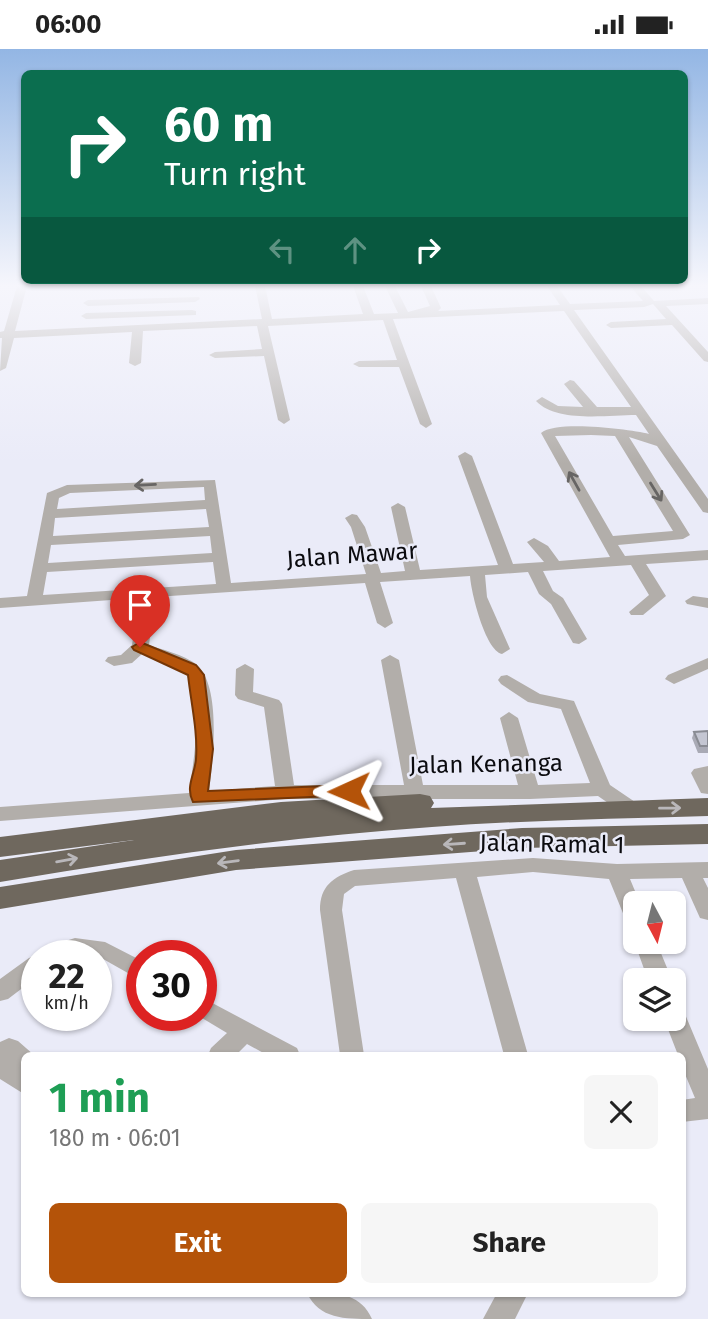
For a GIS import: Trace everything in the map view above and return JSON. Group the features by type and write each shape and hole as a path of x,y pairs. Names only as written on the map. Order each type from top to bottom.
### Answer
{"highway":[{"path":"0,847 283,801"},
{"path":"0,832 283,801 537,804 559,811"},
{"path":"0,871 269,832 396,820 559,811 708,807"},
{"path":"0,898 236,860 522,838 708,834"},
{"path":"522,838 708,843"},
{"path":"0,916 62,902 117,879"}],"street":[{"path":"0,368 3,345"},
{"path":"135,363 137,345"},
{"path":"268,345 284,420"},
{"path":"397,345 426,424"},
{"path":"593,345 708,509"},
{"path":"696,345 708,359"},
{"path":"215,355 269,352"},
{"path":"359,365 403,363"},
{"path":"570,384 595,412"},
{"path":"542,401 554,409 639,411"},
{"path":"626,433 648,423"},
{"path":"637,613 658,596 628,560 607,541 547,433 608,430 662,443"},
{"path":"607,541 683,535 626,433"},
{"path":"465,456 507,568"},
{"path":"34,601 52,496 67,489 201,482 212,485 224,588"},
{"path":"48,514 213,504"},
{"path":"398,507 413,573"},
{"path":"352,519 358,527 385,623"},
{"path":"43,541 216,531"},
{"path":"534,542 554,565"},
{"name":"Jalan Mawar","path":"0,603 704,555"},
{"path":"39,568 220,557"},
{"path":"533,566 547,594 557,601 579,639"},
{"path":"477,570 479,597 502,649"},
{"path":"114,661 126,659 140,647 148,593"},
{"path":"140,647 191,668 196,675 205,749 205,763 199,781 200,797"},
{"path":"390,660 415,792"},
{"path":"674,679 708,663"},
{"path":"245,669 244,695 273,704 283,801"},
{"path":"507,680 534,698 568,705 602,789 631,809"},
{"path":"509,718 530,792"},
{"path":"708,772 701,773 708,788"},
{"name":"Jalan Kenanga","path":"0,814 200,797 283,801 415,792 602,789"},
{"name":"Jalan Ramal 1","path":"352,1052 331,901 337,886 354,878 533,865 617,872 699,870"},
{"path":"464,869 515,1052"},
{"path":"699,870 708,912"},
{"path":"617,872 625,891"},
{"path":"0,992 21,976"},
{"path":"217,1015 283,1052"},
{"path":"223,1052 245,1031"},
{"path":"681,1031 708,1100"},
{"path":"11,1058 21,1077"},
{"path":"686,1111 708,1108"},
{"path":"327,1297 357,1319"},
{"path":"498,1319 512,1297"}],"building":[{"path":"708,731 708,746 700,746 694,732"}],"route":[{"path":"140,647 191,668 196,675 205,749 205,763 199,781 200,797 349,791"}]}
